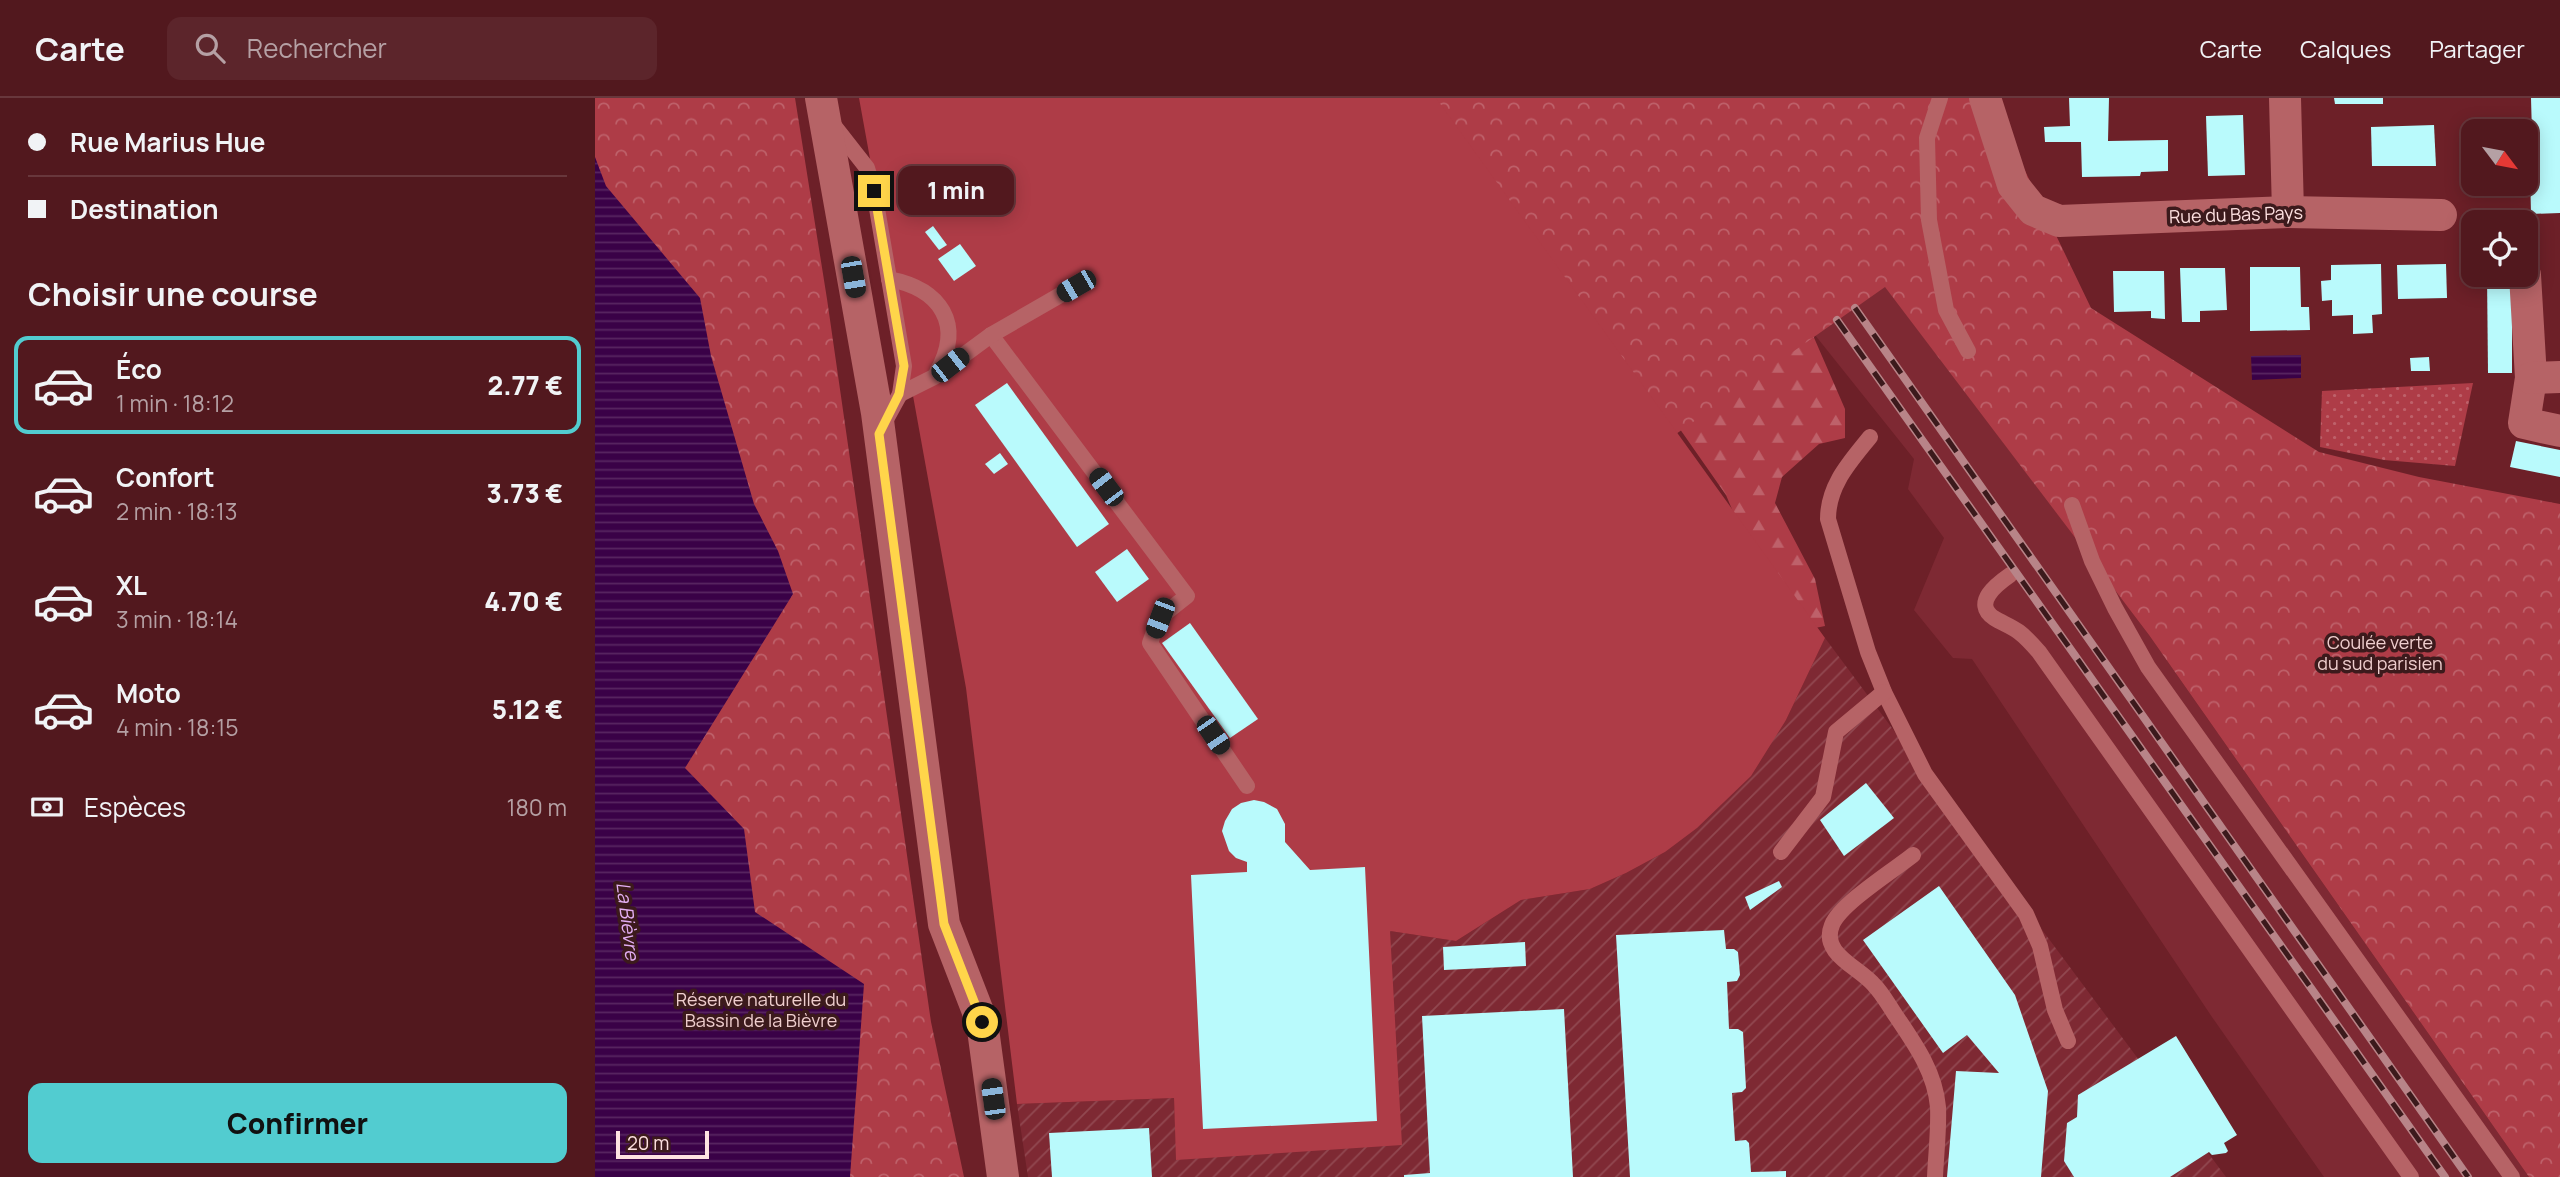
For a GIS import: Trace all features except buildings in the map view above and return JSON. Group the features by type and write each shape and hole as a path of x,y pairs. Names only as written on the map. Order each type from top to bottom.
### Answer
{"street":[{"name":"Rue du Bas Pays","path":"1985,98 2013,185 2033,210 2059,221 2288,212 2441,215"},
{"path":"2285,98 2288,212"},
{"path":"823,106 879,434 944,924 982,1022 1003,1177"},
{"path":"2531,287 2546,378 2524,423 2560,431"}],"lane":[{"path":"1940,98 1927,138 1929,220 1946,310 1968,351"},
{"path":"823,106 867,168 874,191 904,366 899,394 879,434"},
{"path":"889,279 907,282 922,289 939,303 949,329 947,354 934,377"},
{"path":"899,394 934,377 991,335 1076,286"},
{"path":"991,335 1187,596 1160,618 1150,643 1247,786"},
{"path":"1870,437 1840,477 1828,505 1828,519 1868,652 1884,692 1926,774 2026,914 2040,946 2055,1010 2068,1041"},
{"path":"2072,505 2092,561 2148,667 2512,1177"},
{"path":"2010,575 1989,592 1985,600 1986,610 1992,617 2019,632 2039,652 2411,1177"},
{"path":"1781,852 1823,797 1836,732 1884,692"},
{"path":"1913,855 1840,912 1831,926 1830,939 1833,950 1842,960 1862,972 1876,986 1924,1057 1938,1106 1935,1177"}],"shaded area":[{"path":"1885,286 2149,635 2529,1177 2324,1177 2212,1017 1972,659 1953,658 1914,610 1944,538 1908,489 1914,459 1815,335"},
{"path":"1825,638 2226,1177 1028,1177 1017,1104 1174,1098 1177,1160 1390,931 1456,941 1521,900 1590,889 1665,852 1786,720"}],"green space":[{"name":"Réserve naturelle du Bassin de la Bièvre","path":"595,98 795,98 827,299 931,1022 964,1177 595,1177"},
{"path":"859,98 1436,98 1825,638 1786,720 1751,776 1697,828 1665,852 1590,889 1521,900 1456,941 1390,931 1402,1145 1176,1160 1174,1098 1017,1104 966,688"},
{"name":"Coulée verte du sud parisien","path":"1403,98 1990,98 2091,308 2319,452 2419,477 2560,504 2560,1177 2529,1177 2149,635 1885,287 1676,434"},
{"path":"1802,310 1845,409 1845,438 1819,444 1782,477 1775,503 1815,579 1825,626 1800,631 1771,602 1726,495 1675,422"},
{"path":"2473,383 2455,466 2384,460 2320,447 2322,391"}],"water":[{"name":"La Bièvre","path":"595,157 606,186 700,298 711,356 754,504 778,551 793,594 685,768 744,829 755,912 864,984 850,1177 595,1177"},
{"path":"2301,355 2301,378 2252,380 2251,356"}],"railway":[{"path":"1855,308 2468,1177"},
{"path":"1837,320 2445,1177"}],"route":[{"path":"874,191 904,366 899,394 879,434 944,924 982,1022"}]}
